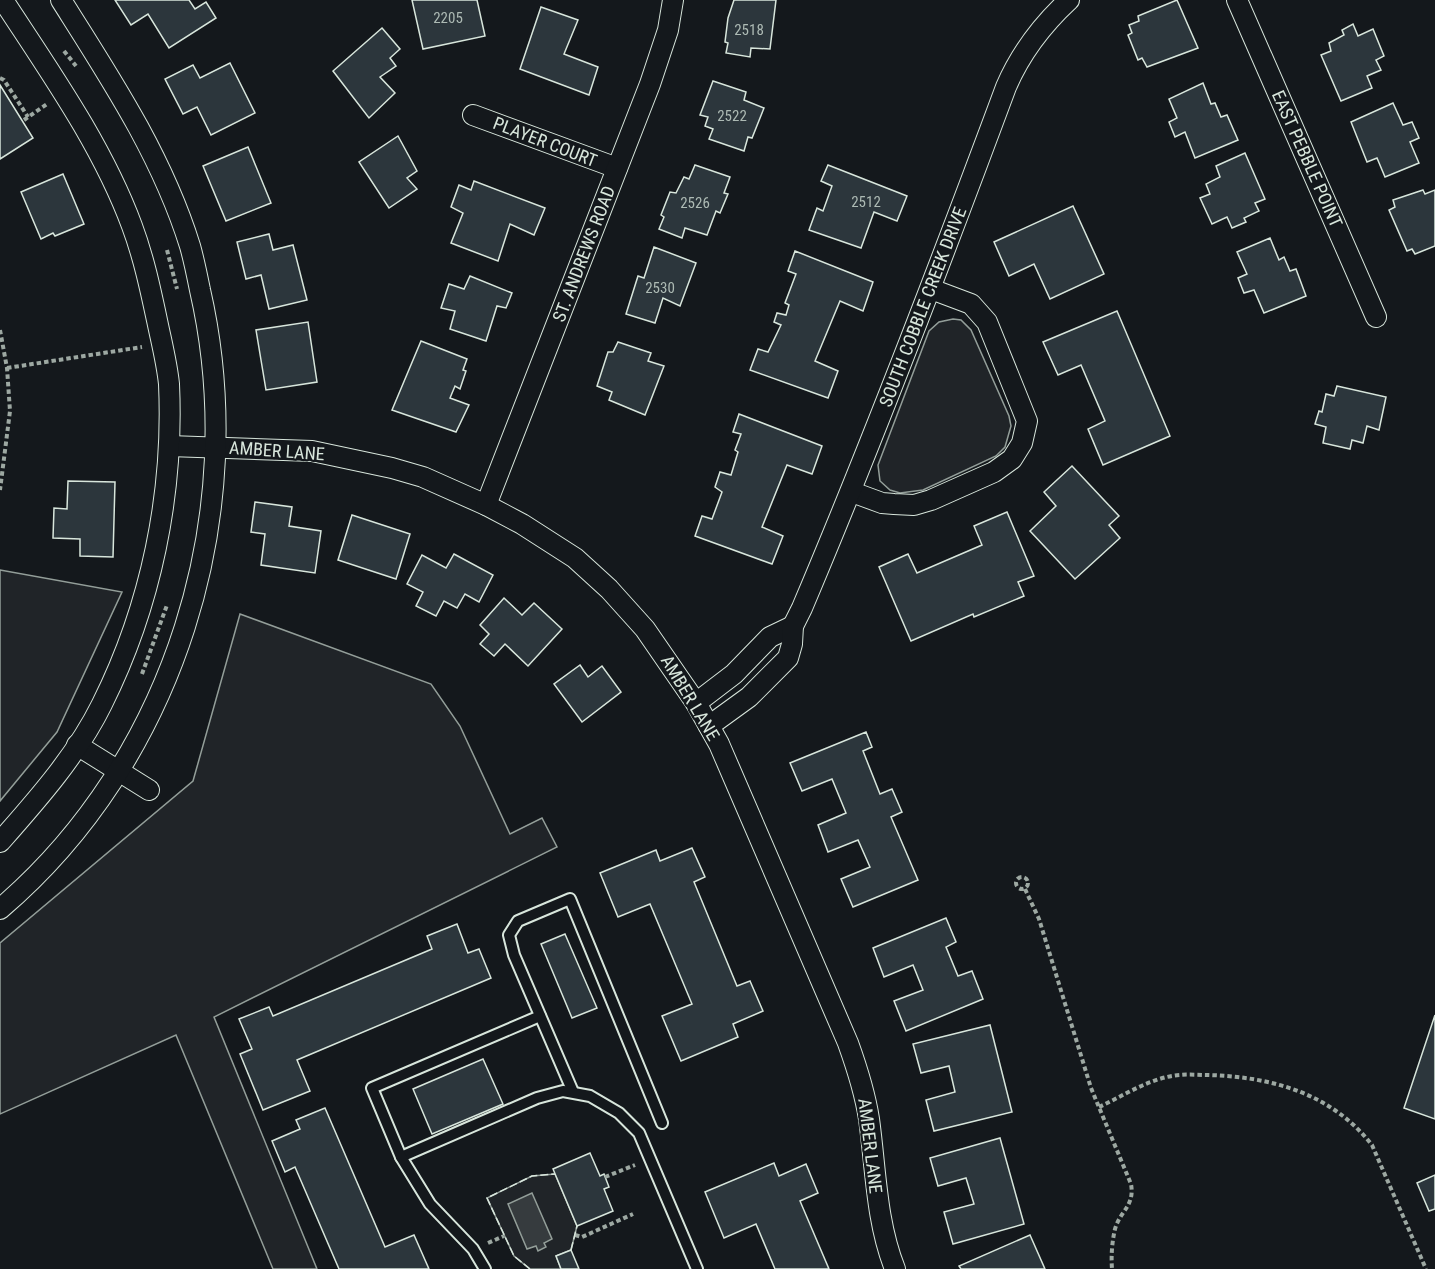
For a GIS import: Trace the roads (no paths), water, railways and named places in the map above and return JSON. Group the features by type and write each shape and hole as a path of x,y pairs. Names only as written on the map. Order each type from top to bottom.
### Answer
{"street":[{"path":"0,3 4,0 63,94 107,170 132,225 149,282 162,344 168,383 170,446 157,543 144,598 125,652 101,705 77,745 32,806 0,842"},
{"path":"0,909 61,849 120,771 150,716 176,658 193,600 205,552 213,496 216,386 208,326 190,248 173,197 147,140 114,82 61,0"},
{"name":"ST. ANDREWS ROAD","path":"486,505 650,84 668,30 673,0"},
{"name":"SOUTH COBBLE CREEK DRIVE","path":"709,726 749,697 788,658 793,626 852,492 1014,68 1036,33 1069,0"},
{"name":"EAST PEBBLE POINT","path":"1237,0 1376,317"},
{"name":"PLAYER COURT","path":"473,115 616,168"},
{"path":"852,492 882,503 914,505 931,500 994,472 1012,459 1022,443 1027,420 987,322 971,304 930,290"},
{"name":"AMBER LANE","path":"170,446 312,452 367,462 423,477 522,524 575,558 609,589 657,645 709,726 852,1054 869,1117 878,1209 895,1269"},
{"path":"696,703 734,674 770,638 793,626"},
{"path":"77,745 149,790"}],"lane":[{"path":"573,1092 514,955 509,935 518,921 570,899 662,1123"},
{"path":"485,1269 473,1249 430,1204 400,1157 372,1088 540,1016"},
{"path":"400,1157 537,1098 563,1091 590,1096 619,1113 639,1132 697,1269"}]}
